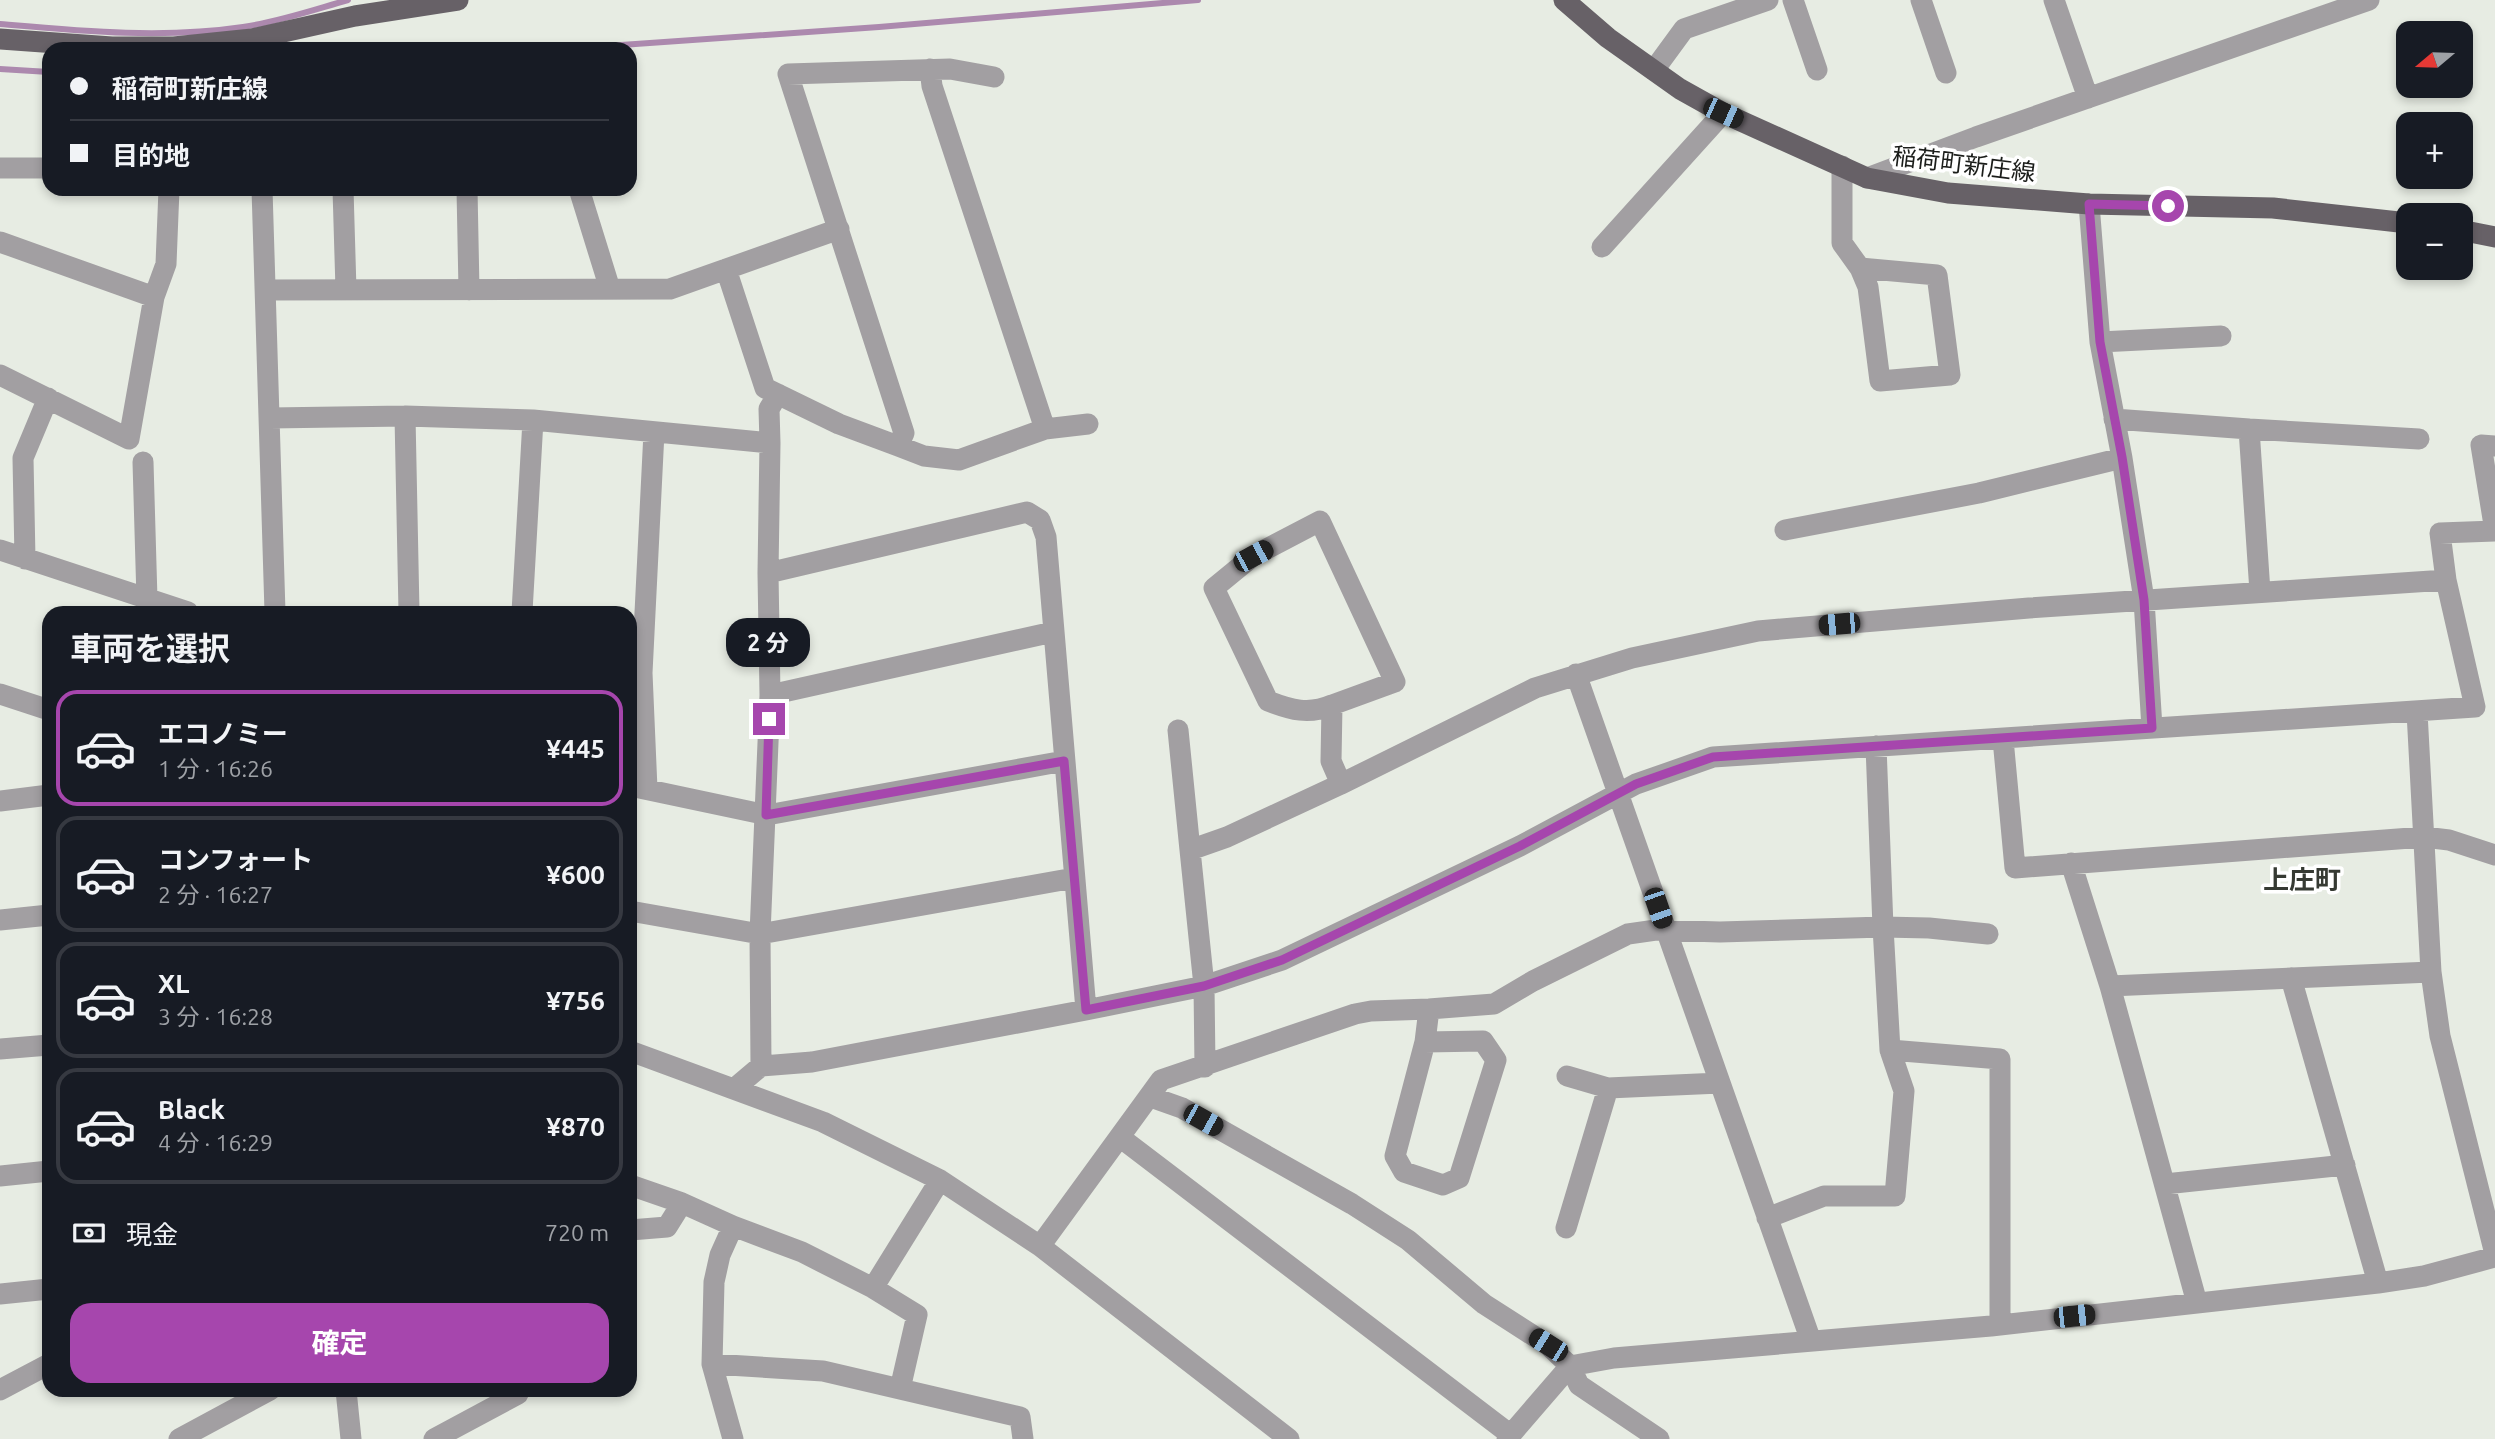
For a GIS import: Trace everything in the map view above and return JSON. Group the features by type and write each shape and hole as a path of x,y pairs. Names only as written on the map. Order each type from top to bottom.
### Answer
{"main road":[{"path":"260,42 355,16 458,0"},
{"name":"稲荷町新庄線","path":"1564,0 1608,38 1680,89 1723,113 1867,178 1948,193 2089,204 2273,208 2396,222"},
{"path":"0,39 42,42"},
{"path":"2473,233 2495,237"}],"street":[{"path":"1654,70 1684,29 1768,0"},
{"path":"1793,0 1817,70"},
{"path":"1921,0 1946,73"},
{"path":"2054,0 2088,98"},
{"path":"1867,178 2369,0"},
{"path":"930,69 932,86 1045,429"},
{"path":"898,446 904,433 788,74 950,69 994,77"},
{"path":"1602,247 1723,113"},
{"path":"1842,166 1842,243 1860,268 1868,287 1880,381 1950,375 1937,275 1860,268"},
{"path":"0,168 42,168"},
{"path":"0,375 129,439 154,297 166,264 169,196"},
{"path":"262,196 275,606"},
{"path":"343,196 346,290"},
{"path":"467,196 469,290"},
{"path":"581,196 610,289"},
{"path":"2089,204 2100,342 2122,457 2144,600 2152,728"},
{"path":"266,290 670,289 839,229"},
{"path":"0,242 154,297"},
{"path":"726,269 765,388 839,424 924,456 959,460 1045,429 1087,424"},
{"path":"2100,342 2221,335"},
{"path":"761,1066 760,934 770,695 769,409 778,394"},
{"path":"25,559 23,458 48,398"},
{"path":"271,418 405,416 533,419 769,443"},
{"path":"405,416 409,606"},
{"path":"522,606 533,419"},
{"path":"2114,419 2419,439"},
{"path":"2249,429 2260,592"},
{"path":"654,432 639,787 766,815 1064,761"},
{"path":"735,1088 761,1066 812,1062 1204,986 1282,960 1520,846 1636,784 1713,757 2485,706 2446,580 2440,533 2495,531 2481,445 2495,446"},
{"path":"1785,530 1979,494 2122,457"},
{"path":"143,462 147,599"},
{"path":"768,573 1027,512 1040,520 1046,537 1086,1010"},
{"path":"1320,521 1395,682 1332,705 1320,710 1293,711 1268,701 1214,588 1253,556 1320,521"},
{"path":"0,550 169,606"},
{"path":"1190,850 1227,837 1340,784 1535,688 1632,658 1758,631 2144,600 2446,580"},
{"path":"770,695 1053,632"},
{"path":"1576,674 1811,1341"},
{"path":"0,694 42,708"},
{"path":"1332,705 1331,761 1340,784"},
{"path":"1121,1138 1509,1437 1570,1366 1614,1358 2000,1325 2378,1283 2424,1276 2495,1256 2440,1036 2431,972 2417,712"},
{"path":"1178,730 1204,986 1205,1067"},
{"path":"2003,739 2015,868 2402,840 2424,836 2449,840 2495,855"},
{"path":"1767,1217 1824,1196 1895,1196 1904,1091 1890,1050 1875,746"},
{"path":"0,801 42,796"},
{"path":"2071,863 2110,986 2197,1303"},
{"path":"637,912 760,934 1074,878"},
{"path":"0,920 42,916"},
{"path":"1040,1246 1161,1080 1355,1014 1371,1010 1494,1004 1533,981 1628,934 1666,930 1720,932 1883,927 1988,934"},
{"path":"2110,986 2431,972"},
{"path":"2291,978 2378,1283"},
{"path":"1425,1042 1483,1041 1496,1059 1459,1178 1443,1185 1404,1172 1395,1156 1425,1042 1429,1009"},
{"path":"0,1049 42,1046"},
{"path":"1890,1050 2000,1059 2000,1325"},
{"path":"637,1053 823,1122 940,1180 1040,1246 1289,1439"},
{"path":"1567,1076 1608,1088 1720,1083"},
{"path":"1566,1228 1608,1088"},
{"path":"1150,1097 1182,1108 1397,1233 1484,1304 1548,1345 1570,1366 1579,1385 1659,1439"},
{"path":"2165,1184 2345,1164"},
{"path":"0,1176 42,1172"},
{"path":"873,1288 940,1180"},
{"path":"637,1187 802,1252 873,1288 917,1315 900,1389"},
{"path":"637,1229 667,1227 682,1203"},
{"path":"733,1226 720,1255 714,1282 712,1364 733,1439"},
{"path":"0,1294 42,1290"},
{"path":"712,1364 823,1371 900,1389 1020,1418 1023,1439"},
{"path":"0,1390 42,1368"},
{"path":"179,1439 257,1397"},
{"path":"347,1397 351,1439"},
{"path":"434,1439 512,1397"}],"waterway":[{"path":"0,24 122,33 213,31 269,22 348,0"},
{"path":"637,44 1198,0"},
{"path":"0,69 42,72"}],"district":[{"name":"上庄町","path":"2302,879"}],"route":[{"path":"769,719 766,815 1064,761 1086,1010 1204,986 1282,960 1520,846 1636,784 1713,757 2152,728 2144,600 2122,457 2100,342 2089,204 2168,206"}]}
